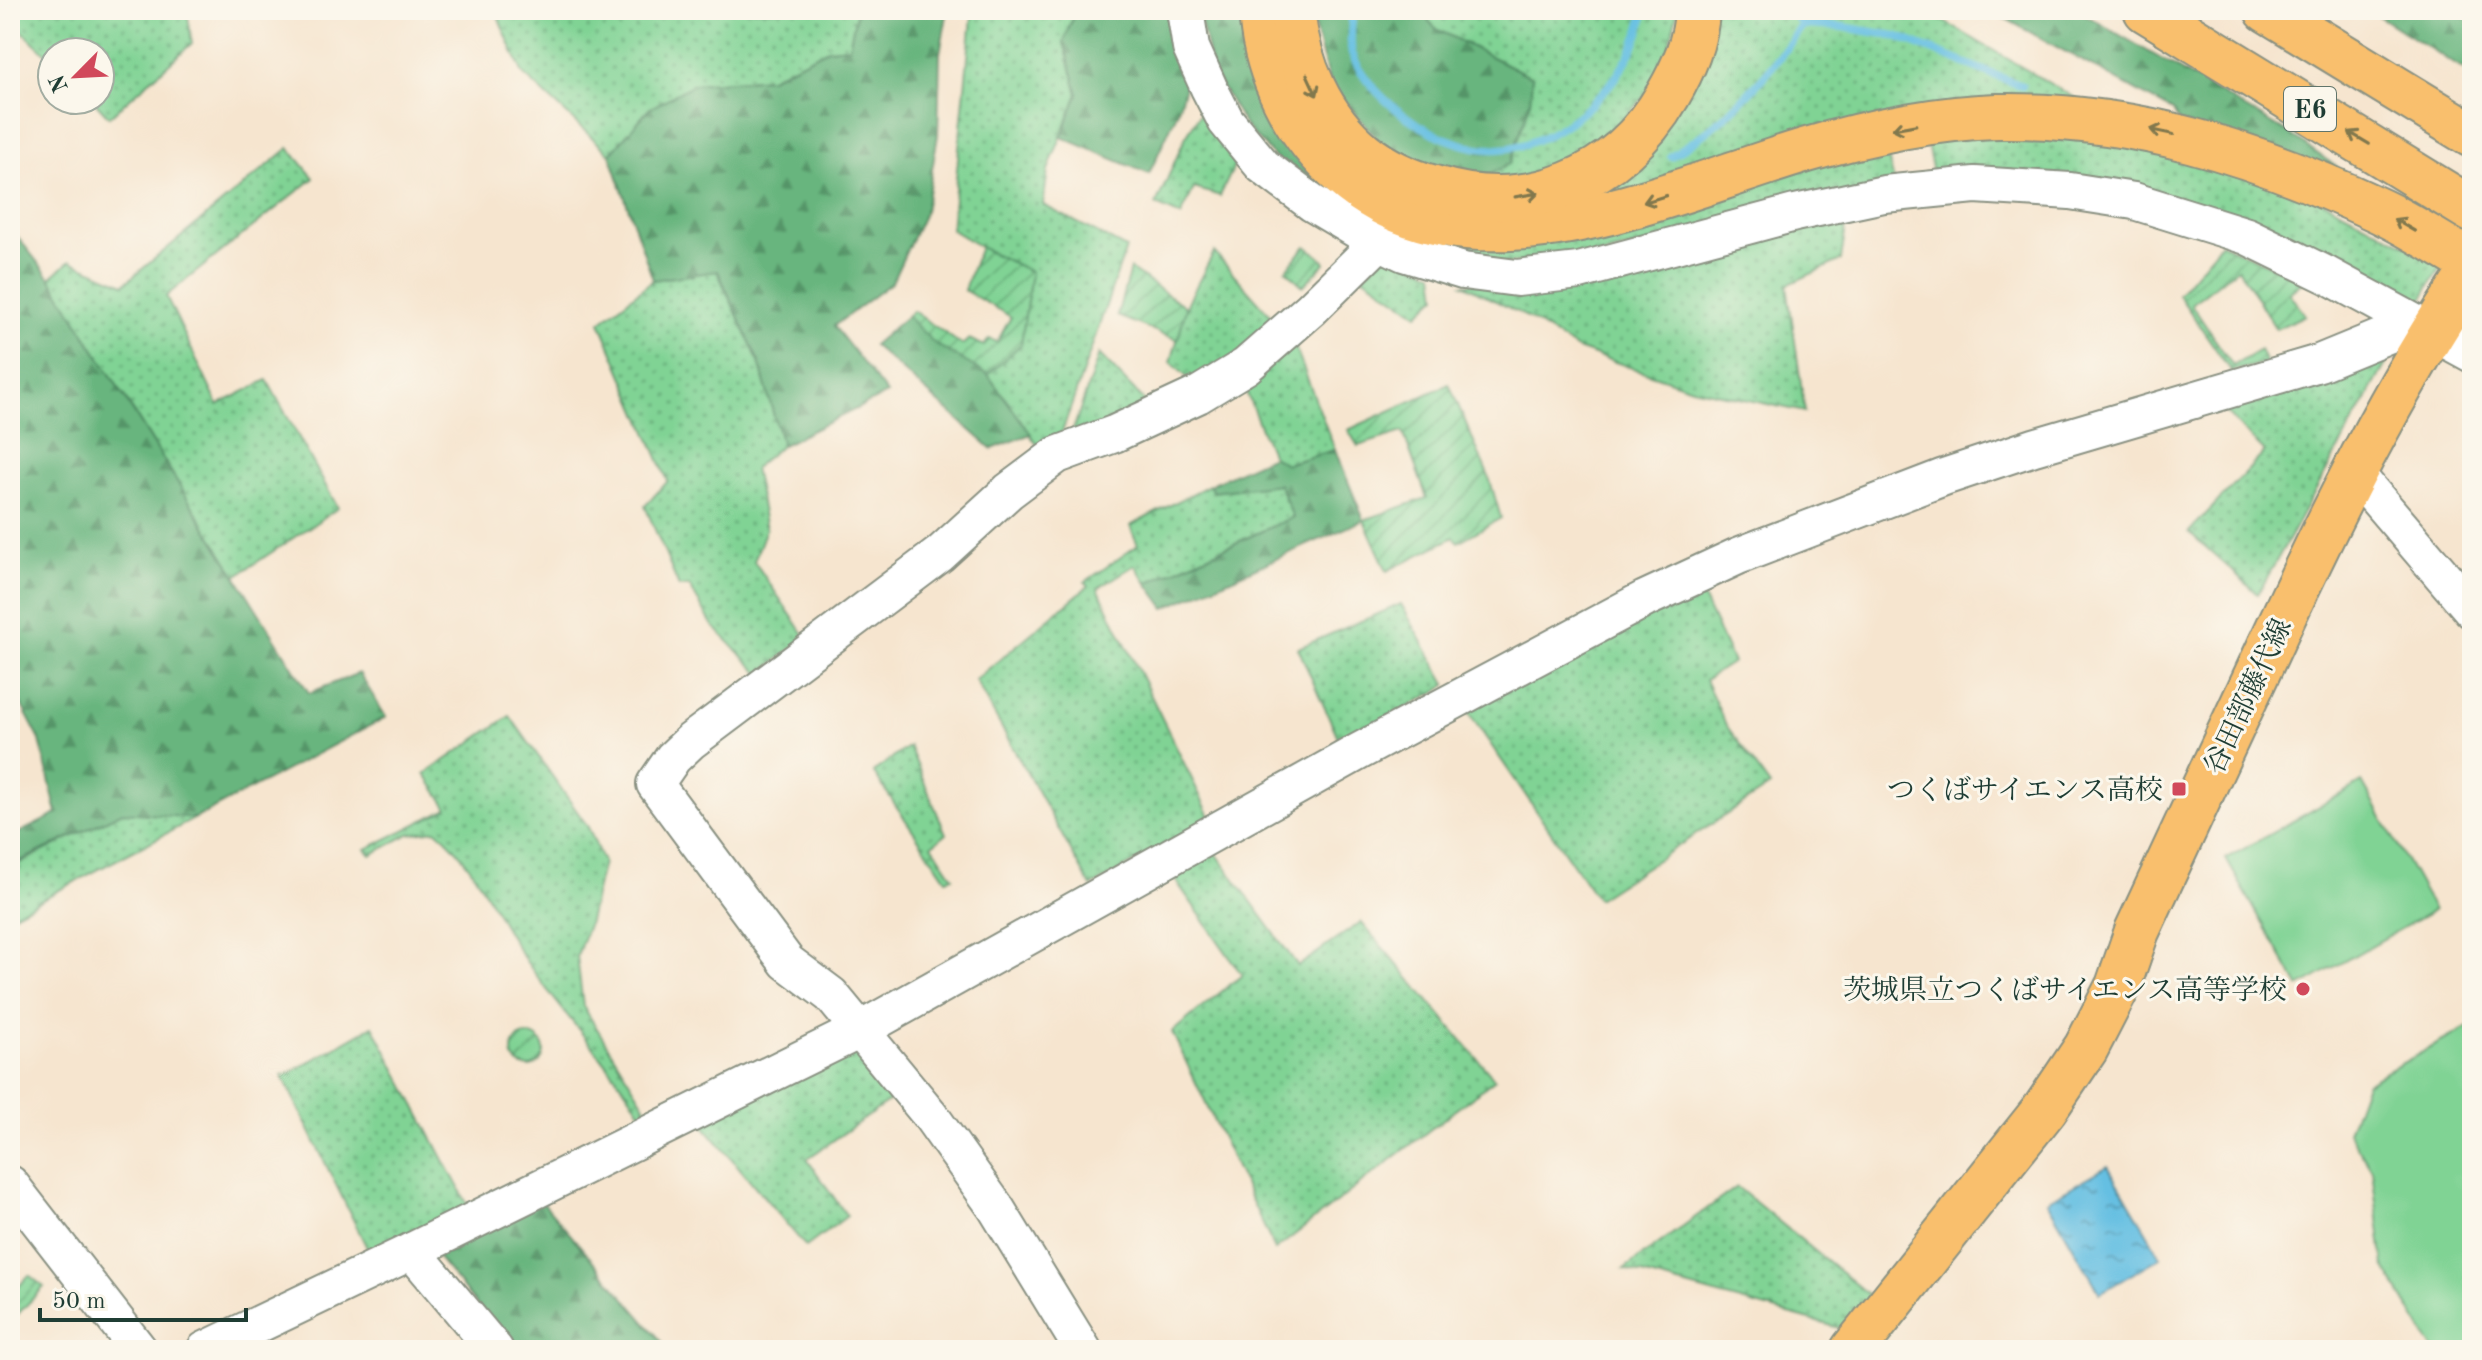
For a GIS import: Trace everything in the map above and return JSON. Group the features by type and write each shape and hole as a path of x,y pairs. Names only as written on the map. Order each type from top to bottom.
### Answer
{"main road":[{"path":"1261,10 1267,51 1277,82 1292,114 1311,143 1335,169 1359,188 1398,210 1438,223 1503,229 1578,220 1614,212 1785,157 1877,132 1942,120 1994,116 2049,117 2107,122 2162,132 2257,159 2378,210 2472,263"},
{"path":"1292,10 1298,47 1312,86 1322,106 1364,154 1420,184 1480,199 1532,195 1582,179 1609,163 1646,128 1671,90 1691,48 1697,10"},
{"name":"E6","path":"2146,10 2472,210"},
{"name":"E6","path":"2267,10 2469,132"},
{"path":"2290,10 2469,132"},
{"name":"谷田部藤代線","path":"1853,1350 2045,1109 2086,1048 2118,986 2137,931 2307,566 2430,322 2472,271"}],"street":[{"path":"1185,10 1191,48 1209,88 1226,121 1263,166 1312,203 1380,241 1404,253 1463,271 1517,278 1579,271 1795,213 1884,194 1975,185 2070,191 2134,201 2247,236 2430,322 2472,354"},
{"path":"1083,1350 996,1208 930,1115 831,995 787,962 655,784 673,758 691,741 940,554 1057,455 1114,434 1198,395 1246,366 1311,309 1380,241"},
{"path":"205,1350 862,1029 1547,649 1738,556 1944,477 2034,447 2319,363 2430,322"},
{"path":"2354,472 2472,610"},
{"path":"10,1184 139,1350"},
{"path":"412,1251 495,1350"}],"green space":[{"path":"10,10 187,10 192,43 116,111 116,36 36,36 36,44 10,19"},
{"path":"495,10 857,10 849,47 828,49 770,78 694,84 649,109 610,154 523,74"},
{"path":"857,10 948,10 940,53 938,135 925,211 892,282 834,326 887,394 782,445 759,362 718,271 653,280 610,154 649,109 694,84 770,78 828,49 849,47"},
{"path":"978,10 1075,10 1064,43 1078,94 1048,170 1043,205 1126,248 1057,447 1045,456 988,375 1021,344 1031,272 951,229 972,17"},
{"path":"1075,10 1166,10 1187,80 1177,113 1149,174 1061,137 1078,94 1064,42"},
{"path":"1198,10 1244,10 1374,222 1284,167 1245,126 1213,73"},
{"path":"1310,10 1419,10 1436,29 1532,77 1530,103 1510,163 1484,178 1432,169 1382,144 1330,85"},
{"path":"1419,10 1678,10 1668,51 1653,87 1601,143 1567,164 1521,178 1484,178 1532,77 1436,29"},
{"path":"1708,10 1924,10 2078,100 1581,205"},
{"path":"1990,10 2077,10 2288,133 2383,199 2178,121 2173,111"},
{"path":"2369,10 2453,10 2472,22 2472,75"},
{"path":"1206,104 1239,156 1220,196 1194,188 1181,216 1156,205 1185,138"},
{"path":"1966,133 2113,136 2306,192 2442,264 2418,307 2238,219 1934,177 1926,140"},
{"path":"1885,146 1895,185 1597,256 1473,266 1406,232"},
{"path":"289,148 314,178 166,296 218,405 267,380 338,508 236,576 50,278 70,261 124,284"},
{"path":"1847,219 1841,260 1787,285 1805,412 1692,388 1577,349 1525,316 1463,284 1626,275"},
{"path":"10,227 50,278 309,693 359,673 386,717 196,818 123,812 10,866 10,837 57,814 40,740 10,683"},
{"path":"2221,243 2304,281 2289,293 2305,315 2276,329 2238,268 2191,304 2233,366 2260,350 2266,363 2231,371 2178,294"},
{"path":"1306,246 1325,263 1303,286 1286,270"},
{"path":"980,247 1031,272 1021,344 988,375 934,343 907,316 913,311 962,345 969,339 984,346 989,339 997,342 1011,317 964,290"},
{"path":"1214,252 1280,326 1195,385 1171,362 1188,302"},
{"path":"1387,253 1434,273 1437,296 1418,314 1363,276"},
{"path":"1130,269 1186,307 1178,340 1117,316"},
{"path":"717,271 759,362 782,445 754,468 766,529 754,561 806,637 760,674 713,626 689,586 679,587 645,506 668,481 600,322 653,280"},
{"path":"907,316 934,343 988,375 1031,434 992,449 873,345"},
{"path":"1292,339 1335,450 1286,464 1272,456 1241,379"},
{"path":"2386,350 2388,360 2258,594 2189,532 2265,452 2219,406"},
{"path":"1099,354 1150,407 1068,445"},
{"path":"1449,384 1489,477 1501,518 1458,542 1454,537 1387,571 1364,520 1427,498 1403,432 1358,446 1348,430"},
{"path":"1335,450 1364,520 1165,608 1147,583 1293,517 1279,484 1213,492 1209,485 1272,456 1286,464"},
{"path":"1279,484 1293,517 1147,583 1135,565 1098,588 1211,818 1091,887 975,680 1088,586 1085,582 1138,545 1130,526 1209,485 1213,492"},
{"path":"1697,585 1733,662 1705,680 1726,725 1770,786 1597,899 1467,710"},
{"path":"1401,604 1447,685 1341,744 1298,648"},
{"path":"510,716 588,827 603,862 577,956 583,1006 649,1112 643,1116 615,1075 536,976 473,872 450,843 436,830 409,834 371,855 366,849 448,808 425,774"},
{"path":"909,746 946,834 932,845 953,877 946,879 873,772"},
{"path":"2362,782 2434,910 2299,987 2226,859"},
{"path":"124,811 196,818 10,916 10,868"},
{"path":"1213,849 1298,966 1361,922 1495,1079 1275,1250 1172,1032 1242,975 1170,872"},
{"path":"2472,1025 2472,1350 2434,1350 2384,1266 2372,1170 2348,1132 2366,1083"},
{"path":"373,1026 470,1209 371,1256 283,1077"},
{"path":"528,1035 539,1040 544,1051 539,1062 528,1067 517,1062 512,1051 517,1040"},
{"path":"856,1045 899,1094 807,1159 847,1216 806,1247 700,1121"},
{"path":"1737,1187 1872,1298 1847,1330 1624,1269"},
{"path":"540,1199 669,1350 514,1350 433,1252"},
{"path":"29,1275 44,1287 10,1322 10,1296"}],"water":[{"path":"2108,1166 2161,1257 2100,1293 2047,1201"}],"waterway":[{"path":"1353,10 1352,53 1361,71 1392,106 1412,121 1456,143 1499,149 1524,145 1548,135 1593,102 1628,59 1644,10"},
{"path":"1791,10 1802,25"},
{"path":"1802,25 1843,27 1896,36 2022,86"},
{"path":"1671,156 1710,129 1744,98 1802,25"}],"place":[{"name":"つくばサイエンス高校","path":"2179,789"},
{"name":"茨城県立つくばサイエンス高等学校","path":"2303,989"}]}
